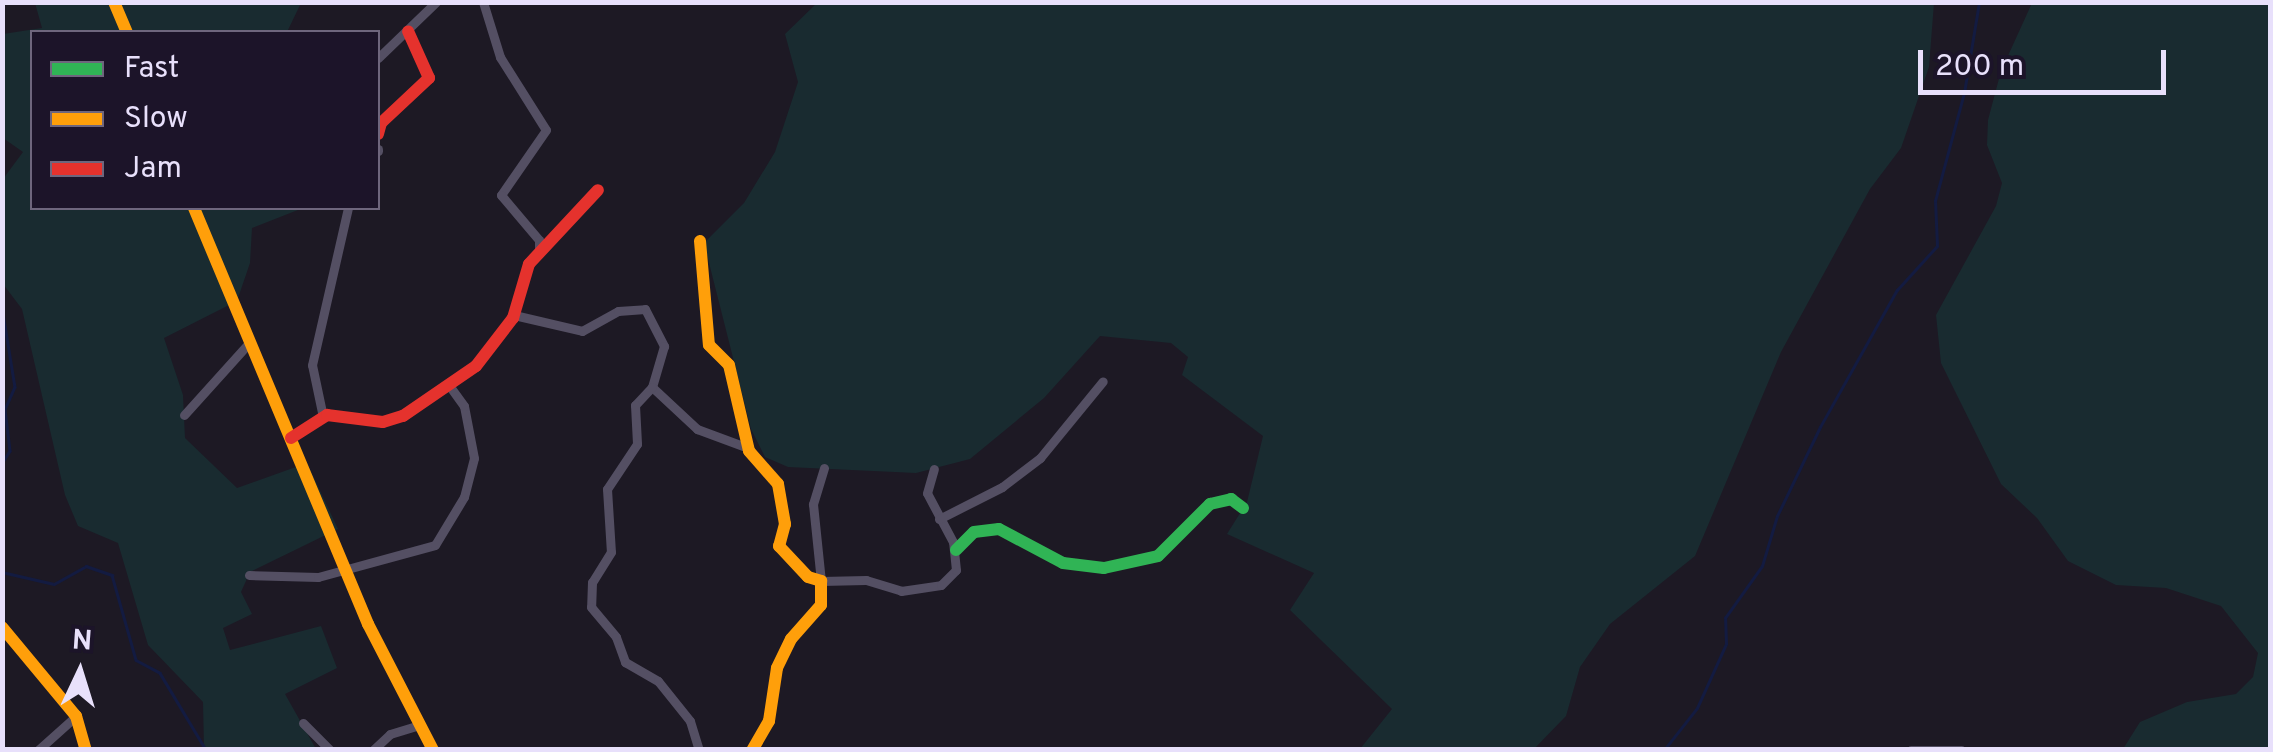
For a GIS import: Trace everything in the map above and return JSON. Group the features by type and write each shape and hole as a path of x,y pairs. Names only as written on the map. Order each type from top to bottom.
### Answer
{"street":[{"path":"114,2 125,30"},
{"path":"380,56 436,2"},
{"path":"483,2 500,57 546,130 501,195 538,240 539,254"},
{"path":"380,132 429,78 408,31"},
{"path":"291,438 323,417 383,422 476,366 514,315 539,254 598,190"},
{"path":"195,210 248,344 345,566 433,750"},
{"path":"323,417 312,365 348,210"},
{"path":"700,240 708,345 729,365 748,448 778,484 785,524 778,546 808,578 866,580 902,591 941,585 956,570 956,550 927,493 934,469"},
{"path":"514,315 582,330 618,311 646,309 664,346 652,387 635,405 637,444 607,488 611,552 592,582 591,607 616,637 626,662 658,681 690,720 699,750"},
{"path":"184,415 248,344"},
{"path":"940,518 1002,486 1040,458 1103,381"},
{"path":"249,575 318,577 345,566 408,557 444,534 474,458 464,406 449,385"},
{"path":"652,387 696,430 748,448"},
{"path":"752,750 769,721 777,668 791,639 821,605 813,504 824,468"},
{"path":"956,550 974,532 999,529 1062,563 1104,568 1158,556 1210,504 1230,500 1243,508"},
{"path":"2,627 76,716 86,750"},
{"path":"38,750 76,716"},
{"path":"302,723 330,750"},
{"path":"372,750 390,734 419,726"},
{"path":"1911,750 1960,750"}],"green space":[{"path":"35,3 301,3 288,30 30,30 30,210 298,210 252,228 250,263 237,301 164,338 183,395 185,438 237,488 307,463 338,529 250,572 241,592 252,614 223,628 230,650 321,626 337,668 285,694 316,749 204,749 203,702 148,645 118,543 78,526 65,495 22,309 3,284 3,179 23,152 3,138 3,34 42,28"},
{"path":"817,3 1934,3 1929,67 1901,148 1870,189 1781,352 1695,556 1610,624 1580,667 1566,716 1534,749 1360,749 1392,709 1290,610 1314,573 1227,534 1247,502 1263,436 1182,375 1188,357 1171,343 1100,336 1044,398 970,459 916,473 788,467 765,457 751,429 704,243 744,203 775,152 798,82 785,34"},
{"path":"2032,3 2270,3 2270,749 2123,749 2140,722 2187,702 2236,694 2253,677 2258,653 2221,606 2166,588 2116,585 2068,561 2037,518 2001,484 1941,363 1936,315 1996,206 2002,183 1987,145 1988,120 2001,71"}],"waterway":[{"path":"1664,750 1697,708 1726,644 1725,618 1762,566 1777,516 1820,427 1897,290 1937,246 1935,201 1964,93 1979,2"},
{"path":"2,307 15,387 5,409 10,451 2,464"},
{"path":"2,572 54,584 86,566 112,575 136,660 160,673 206,750"}],"traffic: fast":[{"path":"956,550 974,532 999,529 1063,563 1104,568 1158,556 1210,504 1231,499 1243,508"}],"traffic: slow":[{"path":"114,2 126,30"},
{"path":"195,210 368,624 433,750"},
{"path":"700,241 709,345 729,365 749,451 778,484 785,524 779,546 808,577 821,581 821,605 791,639 777,668 769,721 752,750"},
{"path":"2,627 76,716 86,750"}],"traffic: jam":[{"path":"380,127 429,78 408,31"},
{"path":"291,438 327,415 383,422 403,416 476,366 513,318 529,264 598,190"}]}
